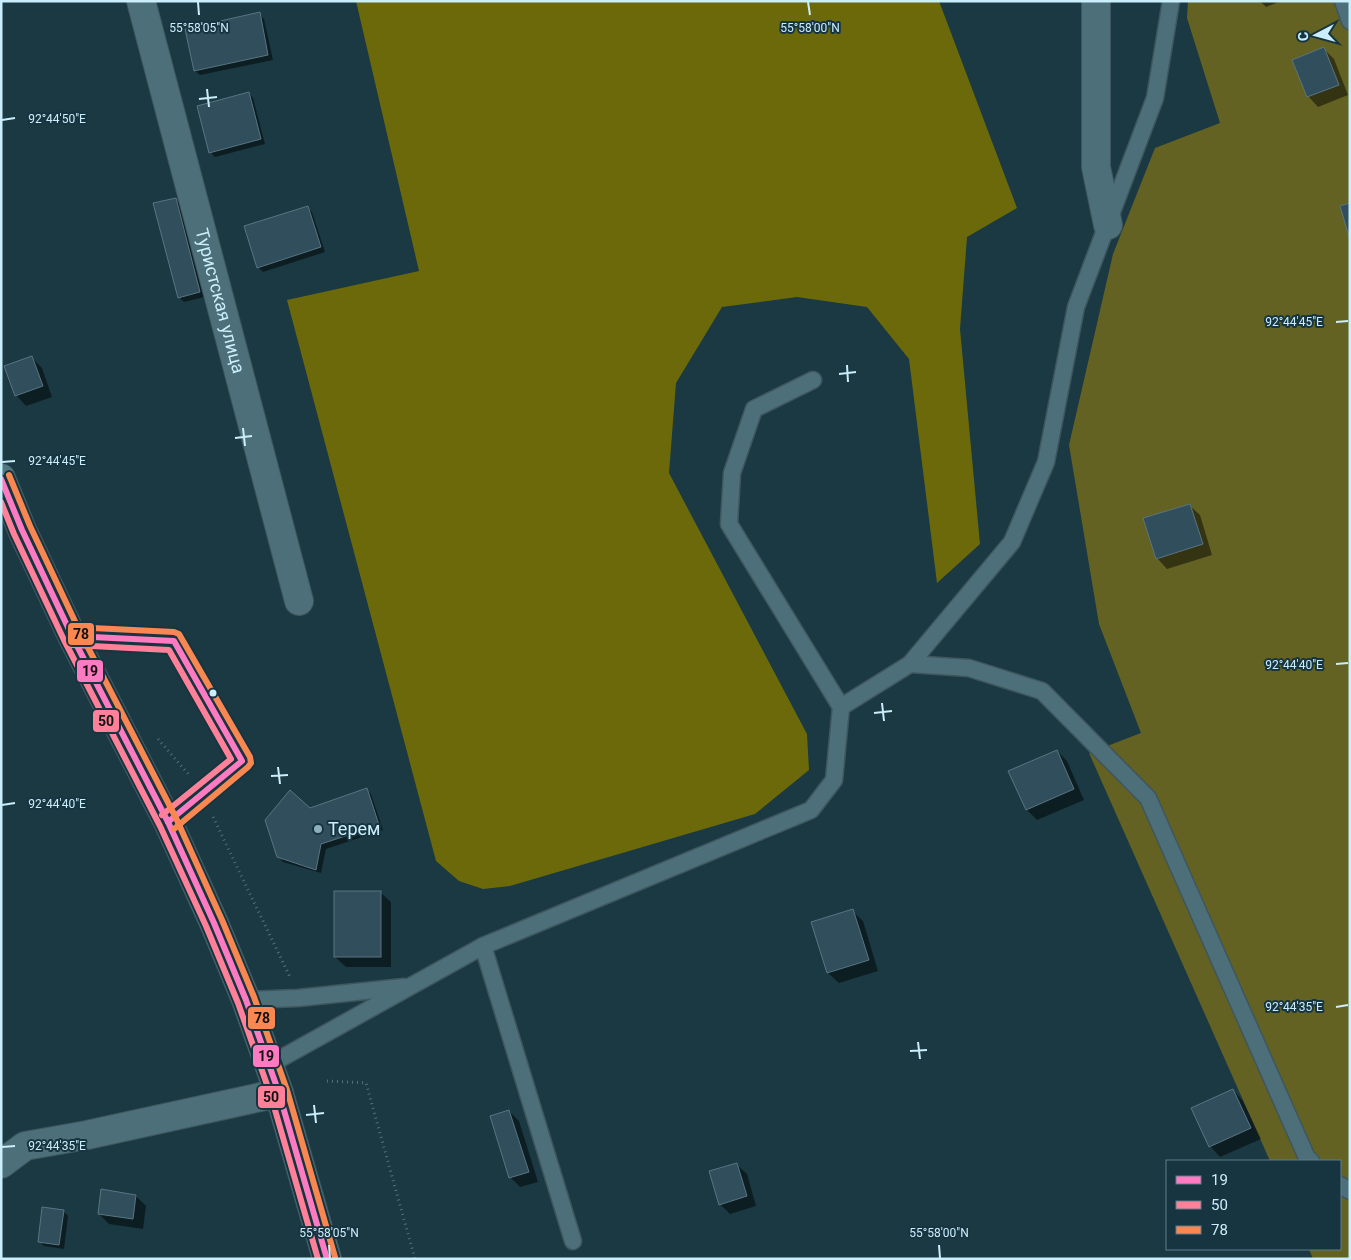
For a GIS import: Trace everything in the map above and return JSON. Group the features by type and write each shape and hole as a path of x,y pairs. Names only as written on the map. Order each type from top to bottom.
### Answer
{"highway":[{"path":"1,478 22,530 72,636 168,822 214,923 246,1000 280,1093 327,1259"}],"street":[{"name":"Туристская улица","path":"141,1 298,601"},
{"path":"1096,1 1096,167 1108,225"},
{"path":"1,1164 25,1146 87,1136 280,1093"}],"lane":[{"path":"841,707 910,664 1012,542 1046,462 1076,308 1155,98 1171,1"},
{"path":"1343,1 1350,21"},
{"path":"269,1066 483,946 811,810 834,780 841,707 729,524 732,473 754,409 813,380"},
{"path":"72,636 174,641 242,761 168,822"},
{"path":"910,664 969,668 1042,691 1148,798 1307,1158 1310,1160"},
{"path":"483,946 573,1241"},
{"path":"246,1000 298,998 412,986"}],"path":[{"path":"157,738 192,779"},
{"path":"213,817 292,979"},
{"path":"327,1081 366,1083 415,1259"}],"shaded area":[{"path":"356,1 939,1 1017,208 967,237 960,329 980,544 937,583 909,359 867,307 797,297 722,307 676,383 669,473 807,734 809,770 755,814 510,886 483,889 459,881 436,861 287,300 419,271"},
{"path":"1188,1 1350,1 1350,1259 1313,1259 1309,1250 1341,1250 1341,1160 1270,1160 1089,753 1141,733 1099,624 1069,445 1113,254 1155,148 1220,123 1187,18"}],"building":[{"path":"260,12 268,55 194,71 185,29"},
{"path":"1324,47 1339,85 1307,97 1292,60"},
{"path":"249,92 261,139 209,153 197,106"},
{"path":"176,198 200,292 178,298 153,203"},
{"path":"1350,203 1350,240 1340,206"},
{"path":"308,206 321,247 257,268 244,226"},
{"path":"32,356 43,386 15,396 4,366"},
{"path":"1190,504 1203,544 1156,559 1143,518"},
{"path":"1057,750 1074,789 1026,810 1008,771"},
{"path":"367,788 379,825 321,844 316,870 277,857 265,820 290,790 310,808"},
{"path":"334,891 381,891 381,957 334,957"},
{"path":"853,909 869,960 827,973 811,922"},
{"path":"1233,1089 1251,1128 1209,1147 1191,1108"},
{"path":"509,1110 529,1172 509,1178 490,1116"},
{"path":"737,1163 747,1196 719,1205 709,1171"},
{"path":"101,1189 136,1195 133,1219 98,1214"},
{"path":"42,1207 64,1210 59,1245 38,1242"}],"transit line":[{"name":"78","path":"9,475 30,526 80,632 176,818 222,920 254,997 287,1090 335,1257"},
{"name":"19","path":"1,479 22,530 72,636 168,822 214,923 246,1000 279,1093 327,1259"},
{"name":"50","path":"1,502 64,640 160,826 206,926 238,1003 271,1096 318,1259"},
{"name":"78","path":"72,627 174,632 179,634 250,757 251,763 248,767 174,829"},
{"name":"19","path":"72,636 174,641 242,761 168,822"},
{"name":"50","path":"72,645 169,650 231,759 162,815"}],"place":[{"name":"Терем","path":"318,829"}]}
